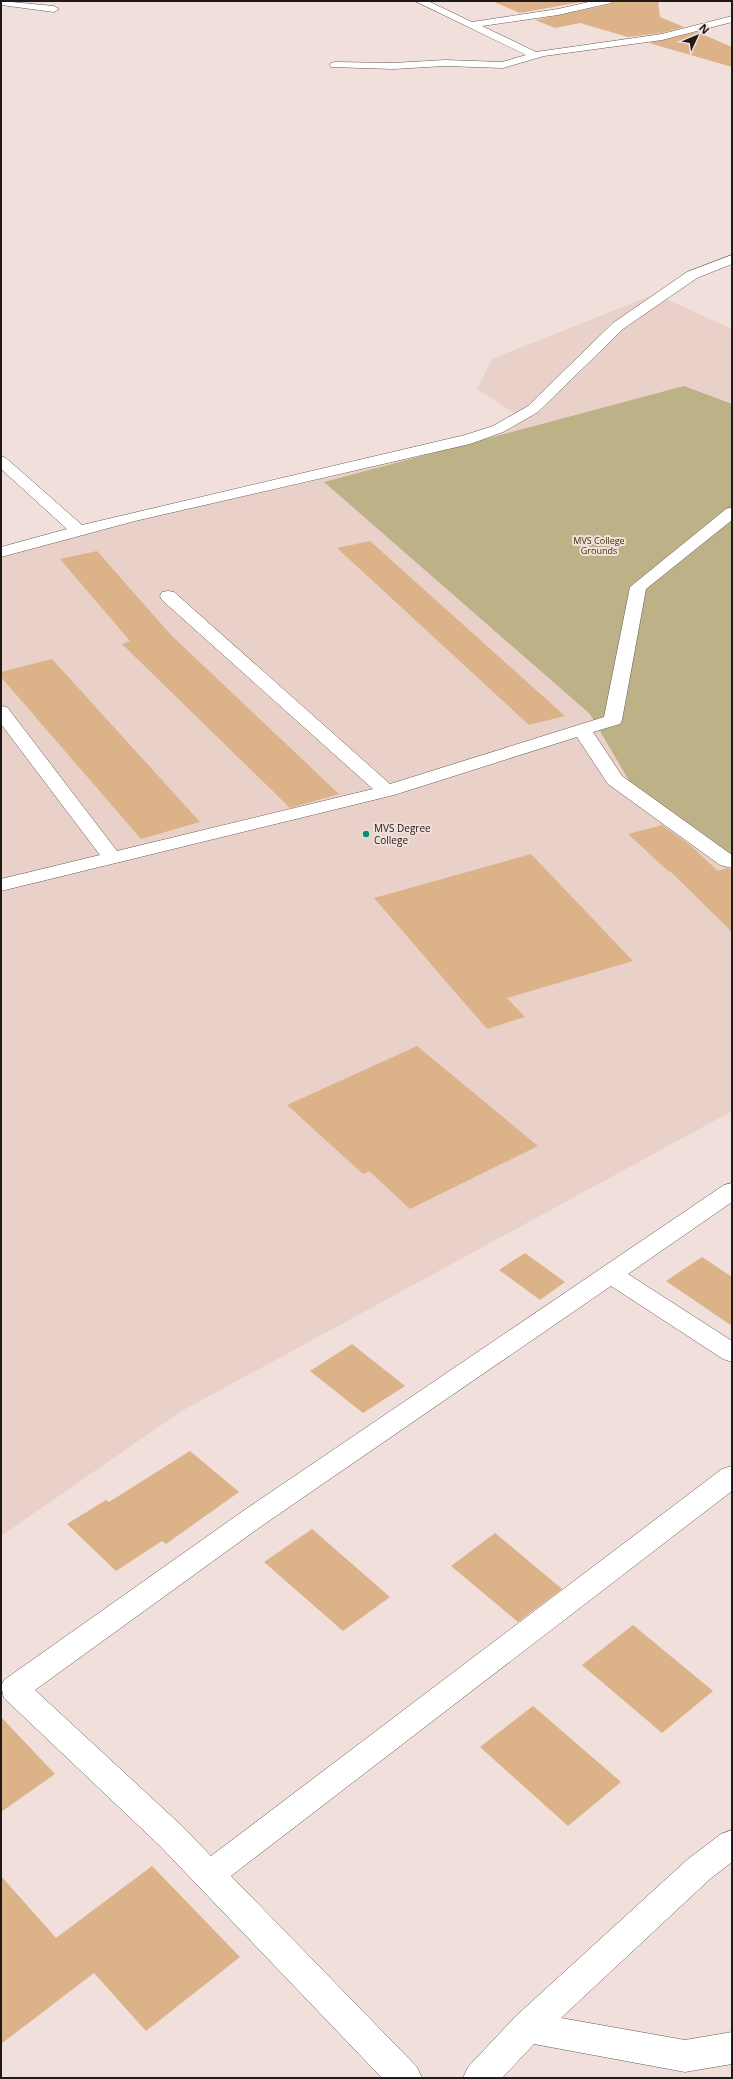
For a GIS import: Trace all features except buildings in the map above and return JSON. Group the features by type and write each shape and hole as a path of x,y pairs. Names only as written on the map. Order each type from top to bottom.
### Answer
{"street":[{"path":"420,1 535,55"},
{"path":"470,25 558,12 607,1"},
{"path":"1,2 54,10"},
{"path":"335,65 394,66 445,63 503,65 535,55 662,37 732,19"},
{"path":"1,552 79,531 470,439 498,429 517,419 544,400 618,326 692,276 732,259"},
{"path":"1,461 79,531"},
{"path":"1,885 386,791 613,720 638,587 732,512"},
{"path":"168,596 386,791"},
{"path":"1,711 112,858"},
{"path":"582,730 615,780 727,861 732,862"},
{"path":"406,2078 170,1836 8,1693 253,1518 732,1191"},
{"path":"611,1274 732,1353"},
{"path":"209,1875 732,1476"},
{"path":"480,2078 528,2027 699,1869 732,1844"},
{"path":"528,2027 685,2056 732,2048"}],"shaded area":[{"name":"MVS Degree College","path":"655,294 732,329 732,1111 180,1412 1,1536 1,557 524,420 477,389 492,359"}],"green space":[{"name":"MVS College Grounds","path":"684,386 732,404 732,867 631,784 590,714 324,482"}],"place":[{"name":"MVS Degree College","path":"366,834"}]}
